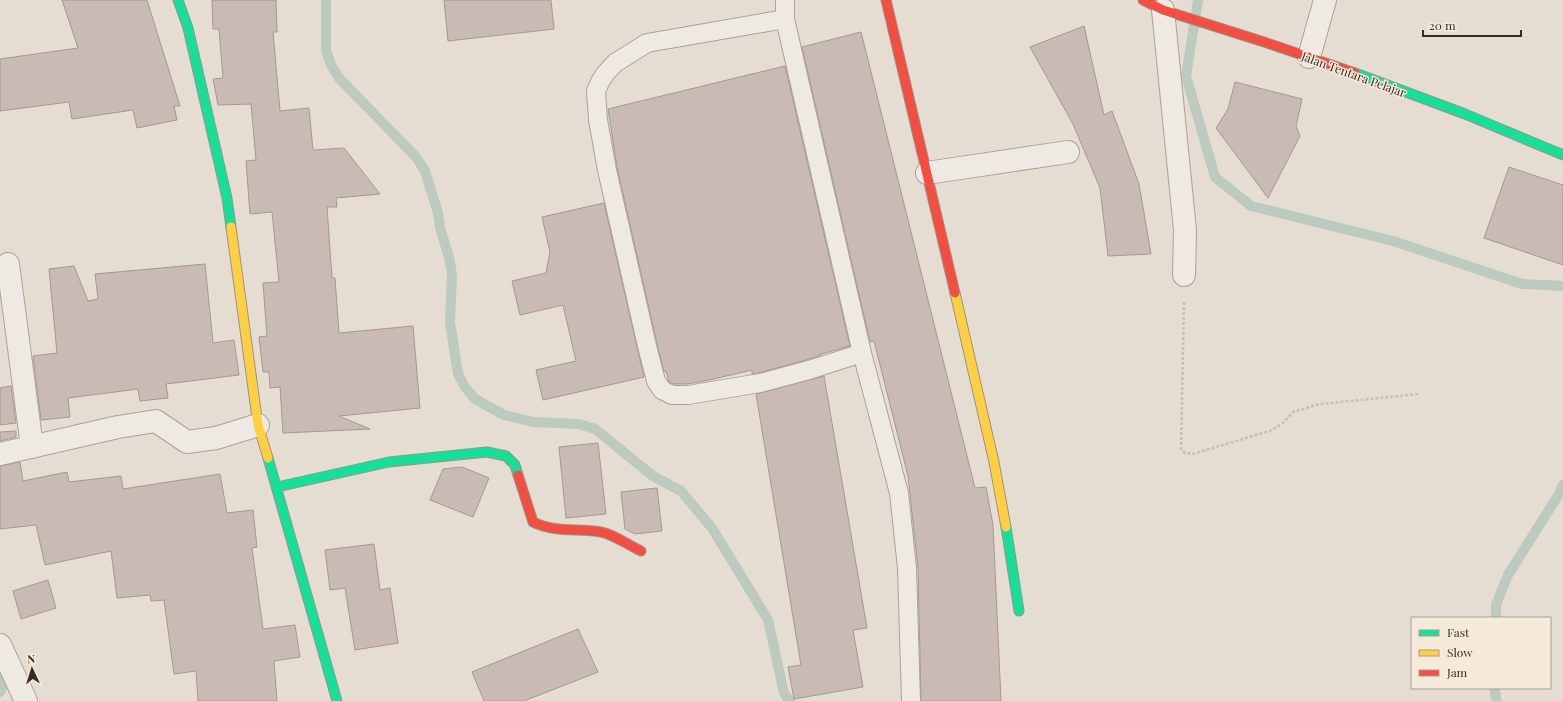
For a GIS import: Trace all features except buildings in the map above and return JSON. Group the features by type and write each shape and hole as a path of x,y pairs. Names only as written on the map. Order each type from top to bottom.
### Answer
{"street":[{"path":"178,0 188,28 227,198 258,425 338,701"},
{"path":"886,0 928,173 994,462 1008,536 1019,611"},
{"name":"Jalan Tentara Pelajar","path":"1143,0 1163,10 1309,57 1496,126 1563,155"},
{"path":"1309,57 1325,0"},
{"path":"1163,10 1185,230 1184,275"},
{"path":"928,173 1068,152"},
{"path":"8,264 32,447"},
{"path":"0,454 118,427 156,421 187,442 216,438 258,425"},
{"path":"277,487 389,462 487,452 506,456 516,465 532,522 539,526 548,528 601,532 641,551"},
{"path":"0,645 26,701"}],"lane":[{"path":"785,0 785,19 862,353 899,493 907,568 910,701"},
{"path":"785,19 647,43 615,63 605,74 596,91 598,120 607,170 646,346 656,381 662,390 672,395 688,395 760,383 810,370 862,353"}],"path":[{"path":"1184,275 1181,448 1185,453 1192,454 1270,431 1283,423 1293,412 1320,404 1419,394"}],"waterway":[{"path":"326,0 326,50 331,65 339,78 416,157 425,171 438,213 440,228 449,257 452,274 450,322 458,374 465,387 475,399 504,415 533,422 579,424 595,429 653,476 681,491 712,528 768,620 784,693 790,701"},
{"path":"1198,0 1186,76 1215,177 1251,206 1393,241 1522,284 1563,286"},
{"path":"1496,617 1496,605 1508,575 1559,494 1563,485"},
{"path":"0,676 3,686 0,692"},
{"path":"1494,689 1497,701"}],"traffic: fast":[{"path":"178,0 188,28 227,198 231,227"},
{"path":"1355,73 1465,114 1563,155"},
{"path":"277,487 389,462 487,452 506,456 515,465 518,475"},
{"path":"268,458 337,701"},
{"path":"1006,527 1019,611"}],"traffic: slow":[{"path":"231,227 258,425 268,458"},
{"path":"955,293 994,462 1006,527"}],"traffic: jam":[{"path":"886,0 955,293"},
{"path":"1143,0 1163,10 1355,73"},
{"path":"518,475 533,522 550,528 606,533 641,551"}]}
